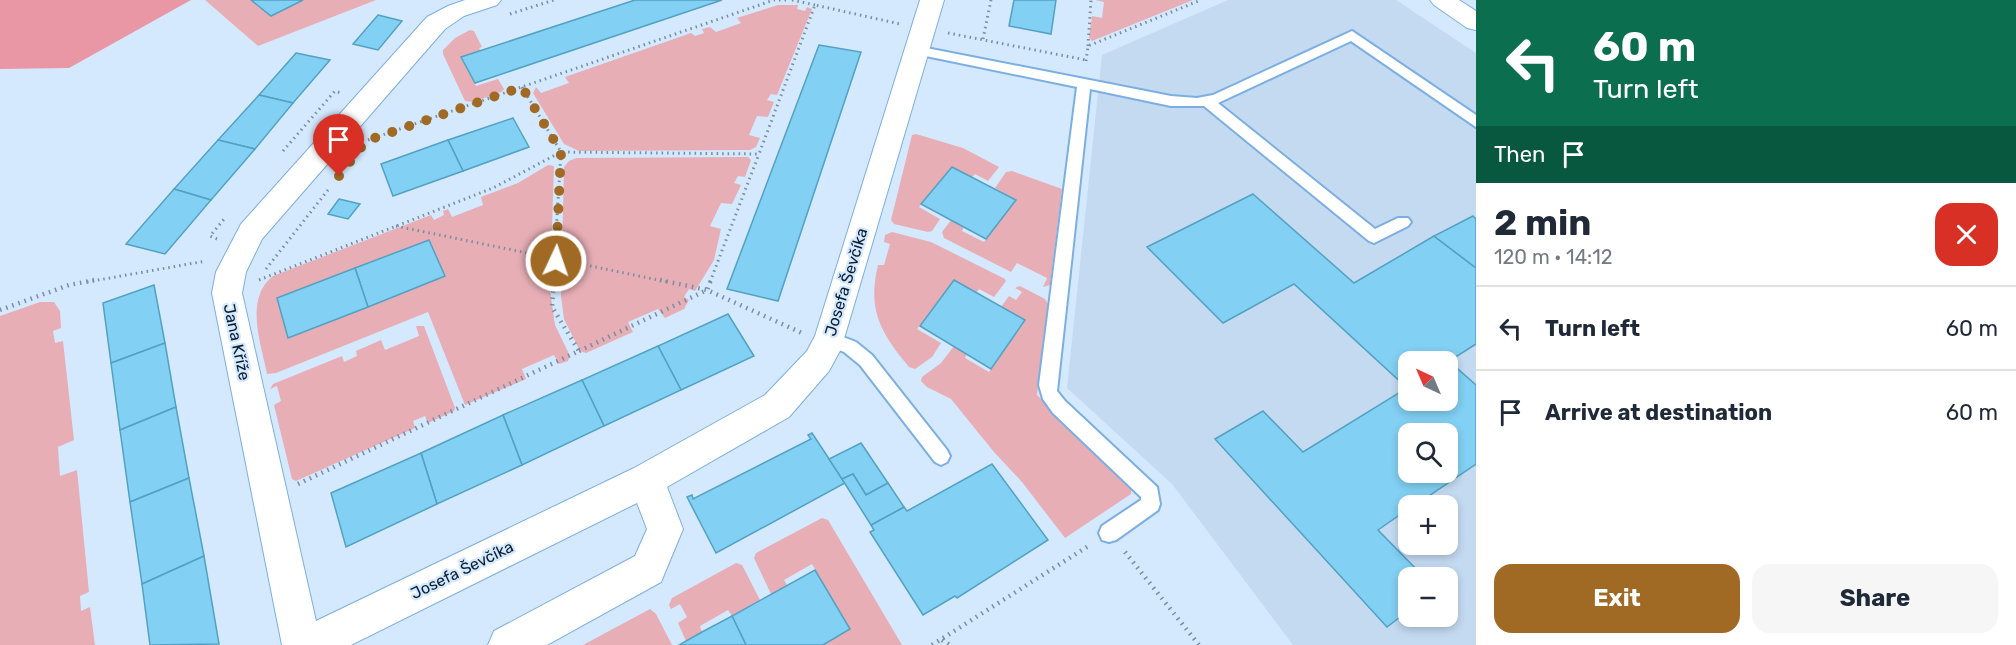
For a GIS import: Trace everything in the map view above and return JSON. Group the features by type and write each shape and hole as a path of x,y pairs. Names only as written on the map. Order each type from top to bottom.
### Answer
{"street":[{"name":"Josefa Ševčíka","path":"309,645 647,480 777,406 818,362 819,337 932,0"},
{"path":"1442,0 1476,22"},
{"name":"Jana Kříže","path":"302,645 227,293 231,272 251,232 436,23 456,11 496,8"},
{"path":"508,645 648,569 665,529 647,480"}],"lane":[{"path":"919,40 1084,84 1184,103 1208,102 1352,35 1476,122"},
{"path":"1084,84 1048,386 1049,393 1059,406 1150,493 1152,499 1147,507 1109,533"},
{"path":"1208,102 1374,237 1403,222"},
{"path":"819,337 850,346 866,360 940,456"}],"path":[{"path":"496,8 554,0"},
{"path":"373,132 366,141 774,0 790,0 815,5 919,40 983,39 1086,60"},
{"path":"983,39 991,0"},
{"path":"1084,84 1091,0"},
{"path":"1088,46 1201,0"},
{"path":"288,489 707,290 815,5"},
{"path":"522,87 561,152 552,307 579,351"},
{"path":"330,188 256,281 493,188 561,152 759,154"},
{"path":"396,226 556,261 707,290 819,337"},
{"path":"0,310 69,285 212,260 209,269"},
{"path":"932,645 1109,533 1199,645"},
{"path":"942,640 950,645"}],"shaded area":[{"path":"0,0 191,0 69,68 0,69"},
{"path":"205,0 376,0 258,46"},
{"path":"1095,0 1193,0 1092,41 1089,37 1092,16 1102,18 1104,2"},
{"path":"1228,0 1396,0 1476,53 1476,645 1293,645 1172,484 1067,388 1102,55"},
{"path":"778,5 798,5 797,9 805,11 807,7 812,9 777,95 771,94 767,100 774,102 768,117 757,116 749,135 760,138 756,147 750,150 579,151 564,144 533,93 536,87 541,93 569,83 565,77 691,33 695,36 704,33 702,29 710,27 716,32 741,23 737,18"},
{"path":"470,30 474,31 482,47 479,48 481,51 461,58 476,86 498,79 504,89 473,102 465,101 443,54 443,50 455,38"},
{"path":"916,134 963,148 999,167 988,181 975,174 972,177 952,167 919,207 940,219 932,231 928,232 894,224 891,220 912,135"},
{"path":"748,157 751,160 745,177 738,176 734,183 741,185 732,204 721,203 710,226 721,229 714,260 695,291 689,289 684,297 689,300 684,309 665,318 658,309 628,322 633,332 586,353 580,351 564,319 561,296 564,167 569,161 576,158"},
{"path":"548,165 554,166 550,290 555,325 570,356 568,361 559,364 554,355 522,369 526,379 465,405 428,312 276,373 267,374 257,322 257,309 264,286 273,276 431,215 434,220 444,215 443,211 448,209 452,217 483,205 481,197 518,183"},
{"path":"1012,171 1062,189 1050,285 1043,287 1047,278 1017,263 1011,272 944,238 942,232 951,220 964,227 962,231 984,242 1016,200 995,188 1006,172"},
{"path":"892,232 931,242 1006,281 994,297 979,289 976,293 954,280 917,329 941,343 932,357 915,369 909,367 891,343 884,332 876,309 874,296 878,265 884,265 890,244 884,242 885,235"},
{"path":"1020,286 1045,299 1048,304 1037,395 1131,486 1131,494 1065,538 1022,482 951,399 927,387 921,381 922,377 941,363 954,346 967,354 965,358 989,372 1025,321 1001,307 1009,296 1016,300 1022,292 1015,288"},
{"path":"40,302 54,302 60,311 61,328 53,331 55,343 63,341 74,440 58,447 60,476 77,470 89,592 80,596 81,611 90,607 95,645 0,645 0,316"},
{"path":"416,326 424,326 455,408 454,411 428,423 425,416 413,421 415,428 296,481 292,479 274,405 281,401 277,386 270,389 273,384 342,356 344,362 357,356 356,351 381,340 385,350 419,336"},
{"path":"822,518 828,520 902,645 823,645 850,629 812,564 784,580 787,585 771,594 754,558 756,553"},
{"path":"736,563 742,565 760,600 732,616 728,610 700,626 702,632 686,641 678,623 687,617 680,604 671,609 669,605 672,598"},
{"path":"650,609 656,614 672,645 583,645"}],"building":[{"path":"251,0 303,0 271,16"},
{"path":"635,0 722,0 475,83 461,57"},
{"path":"1014,0 1056,0 1051,34 1009,26"},
{"path":"378,15 402,21 378,50 353,44"},
{"path":"819,45 861,52 778,301 727,289"},
{"path":"296,53 330,60 293,103 259,95"},
{"path":"259,95 293,103 255,149 218,140"},
{"path":"513,118 529,147 463,171 448,140"},
{"path":"218,140 255,149 211,200 174,189"},
{"path":"448,140 463,171 393,196 381,164"},
{"path":"952,167 1016,200 986,239 921,204"},
{"path":"174,189 211,200 165,254 126,244"},
{"path":"1253,194 1354,283 1434,236 1476,268 1476,344 1458,355 1458,351 1398,351 1398,380 1294,284 1223,323 1147,247"},
{"path":"339,199 360,204 348,219 328,214"},
{"path":"1473,216 1476,219 1476,268 1434,236"},
{"path":"429,240 445,276 368,307 355,268"},
{"path":"355,268 368,307 288,338 277,298"},
{"path":"954,280 1025,320 991,369 920,326"},
{"path":"154,285 165,343 111,363 103,303"},
{"path":"728,314 754,356 681,390 658,346"},
{"path":"165,343 176,407 120,430 111,363"},
{"path":"658,346 681,390 604,426 582,380"},
{"path":"1458,369 1476,385 1476,464 1458,476 1458,423 1398,423 1398,483 1448,483 1430,495 1398,495 1398,516 1378,530 1398,550 1398,555 1402,555 1414,567 1398,567 1398,619 1387,627 1215,439 1263,411 1303,452 1398,394 1398,411 1458,411"},
{"path":"582,380 604,426 522,465 503,415"},
{"path":"176,407 189,478 130,502 120,430"},
{"path":"503,415 522,465 437,504 421,453"},
{"path":"812,433 845,483 716,553 687,497 692,495 693,499 811,439 808,435"},
{"path":"861,443 888,483 866,495 853,474 842,479 829,459"},
{"path":"421,453 437,504 346,547 331,493"},
{"path":"992,464 1048,540 957,598 955,596 923,615 870,532 874,530 871,525 904,507 907,511"},
{"path":"853,474 866,495 888,483 904,507 871,525 842,479"},
{"path":"189,478 204,556 142,584 130,502"},
{"path":"204,556 219,644 150,645 142,584"},
{"path":"815,570 850,629 823,645 746,645 732,616"},
{"path":"732,616 746,645 679,645 702,632"}],"route":[{"path":"339,176 366,141 522,87 561,152 556,261"}]}
